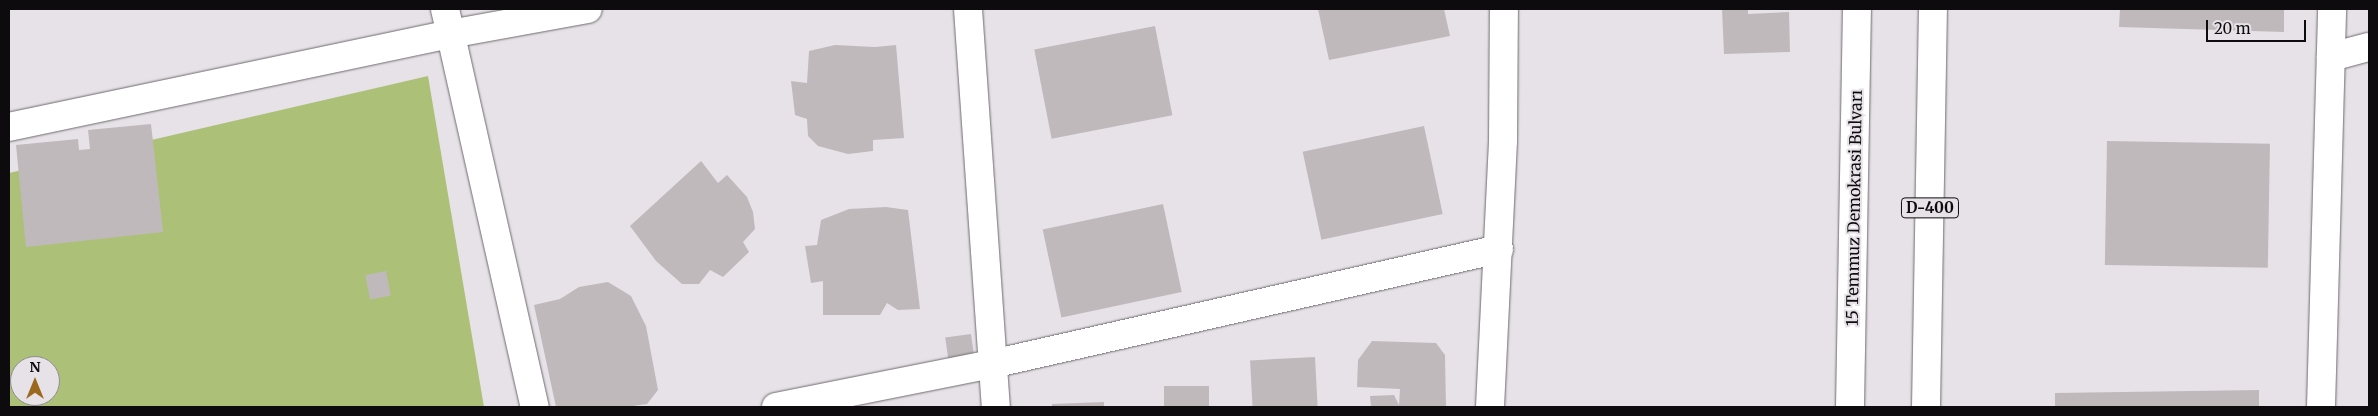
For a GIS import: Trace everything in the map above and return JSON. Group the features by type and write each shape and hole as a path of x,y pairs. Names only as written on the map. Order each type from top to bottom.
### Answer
{"main road":[{"path":"9,127 448,21 588,9"},
{"path":"968,9 996,407"},
{"path":"1490,407 1504,141 1504,9"},
{"name":"15 Temmuz Demokrasi Bulvarı","path":"1850,407 1857,9"},
{"name":"D-400","path":"1926,407 1933,9"},
{"path":"2321,407 2332,9"},
{"path":"448,21 535,407"},
{"path":"2331,57 2369,47"},
{"path":"776,407 992,364 1499,249"}],"green space":[{"path":"428,76 484,407 9,407 9,173"}],"building":[{"path":"1318,9 1444,9 1450,36 1329,60"},
{"path":"1722,9 1748,9 1748,14 1789,12 1790,52 1724,54"},
{"path":"2120,9 2284,9 2284,32 2119,27"},
{"path":"1155,26 1172,115 1052,139 1034,49"},
{"path":"835,45 875,47 896,45 904,138 873,140 873,151 848,154 818,146 808,136 807,119 795,115 791,81 807,83 809,51"},
{"path":"151,124 163,232 26,247 16,145 78,139 79,150 90,149 88,130"},
{"path":"1424,126 1443,214 1321,240 1303,152"},
{"path":"2107,141 2270,144 2268,268 2105,265"},
{"path":"701,161 718,183 727,175 747,197 753,212 755,229 743,242 749,252 723,277 710,270 699,284 682,284 656,261 630,226"},
{"path":"1163,204 1182,292 1061,318 1043,230"},
{"path":"886,207 908,210 920,309 898,310 887,303 880,315 823,315 823,281 811,283 805,246 817,245 821,220 849,209"},
{"path":"386,271 391,296 370,300 365,275"},
{"path":"608,282 631,296 646,326 658,390 647,404 626,407 556,407 534,305 560,299 579,287"},
{"path":"971,334 975,362 949,365 945,338"},
{"path":"1372,341 1436,343 1445,355 1446,407 1371,407 1370,396 1394,395 1399,405 1400,389 1357,387 1358,360"},
{"path":"1315,357 1318,407 1253,407 1250,360"},
{"path":"1164,386 1209,386 1209,407 1164,407"},
{"path":"2259,390 2259,407 2055,407 2055,393"},
{"path":"1104,402 1104,407 1052,407 1052,404"}]}
